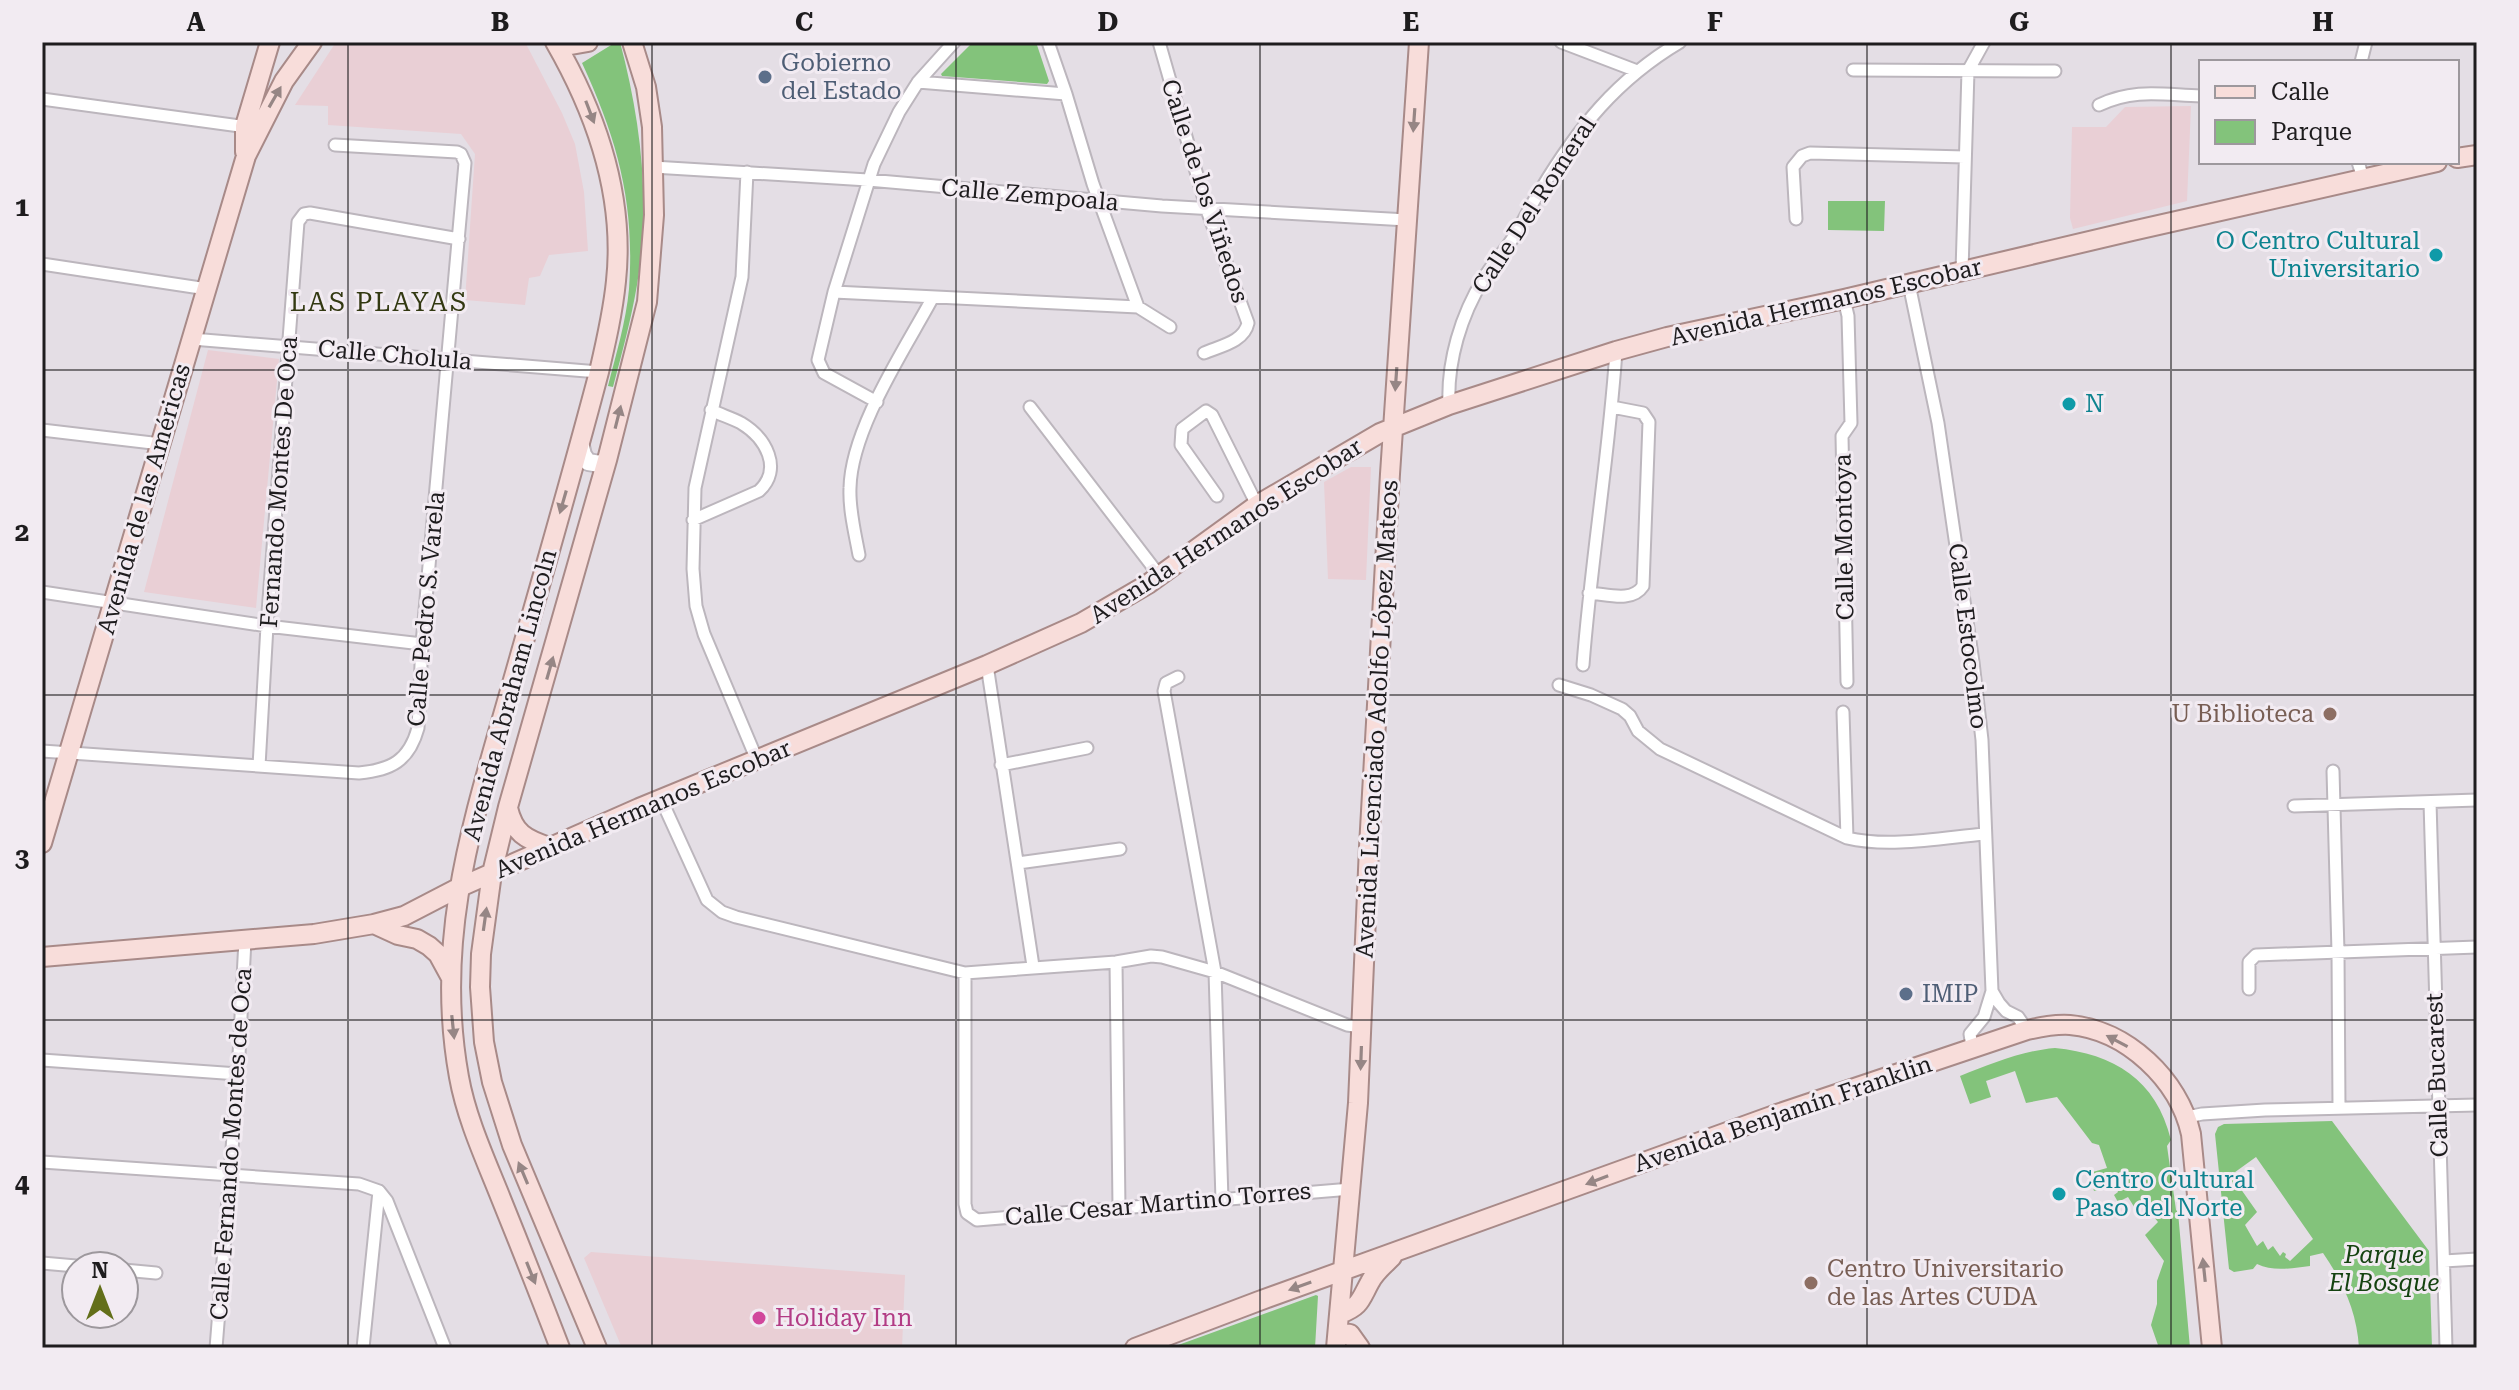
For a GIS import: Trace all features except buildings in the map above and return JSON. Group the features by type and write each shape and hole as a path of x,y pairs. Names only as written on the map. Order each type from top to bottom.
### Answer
{"main road":[{"name":"Avenida de las Américas","path":"42,843 246,156 270,42"},
{"name":"Avenida de las Américas","path":"252,128 312,42"},
{"path":"557,42 571,45 588,42"},
{"name":"Avenida Abraham Lincoln","path":"557,42 585,98 610,175 616,223 616,279 599,372 476,810 458,888 450,976 452,1020 463,1095 560,1348"},
{"name":"Avenida Abraham Lincoln","path":"597,1348 512,1145 492,1082 484,1042 480,987 481,954 492,873 508,807 607,460 647,302 654,215 651,113 632,42"},
{"name":"Avenida Licenciado Adolfo López Mateos","path":"1338,1331 1362,1027 1390,472 1419,42"},
{"name":"Avenida Hermanos Escobar","path":"42,957 314,934 404,916 549,847 1081,623 1148,584 1257,505 1358,445 1449,405 1616,351 1682,334 1909,284 2360,170 2418,164"},
{"path":"580,442 588,462 600,464 607,460"},
{"path":"1358,445 1378,456 1390,472"},
{"path":"508,807 511,821 521,834 549,847"},
{"path":"374,924 429,946 438,954 450,976"},
{"name":"Avenida Benjamín Franklin","path":"1135,1348 1713,1137 1972,1047 2027,1030 2069,1025 2121,1042 2142,1057 2176,1096 2187,1117 2212,1348"},
{"path":"1360,1348 1350,1334 1338,1331 1364,1297 1370,1281 1397,1252"}],"street":[{"path":"877,402 824,373 818,366 818,360 834,292 868,180 899,112 918,82 954,42"},
{"path":"1048,42 1099,202 1138,307"},
{"name":"Calle de los Viñedos","path":"1159,42 1207,210 1248,323 1240,338 1204,353"},
{"path":"1561,42 1637,71"},
{"name":"Calle Del Romeral","path":"1449,405 1448,389 1458,333 1485,276 1513,238 1583,124 1637,71 1680,42"},
{"path":"1962,271 1968,71 1984,42"},
{"path":"1853,70 2055,71"},
{"path":"918,82 1066,94"},
{"path":"2099,105 2121,95 2141,93 2199,96"},
{"path":"42,99 252,128"},
{"name":"Calle Pedro S. Varela","path":"42,751 359,773 384,771 403,758 415,739 465,163 461,154 449,151 335,145"},
{"path":"1796,219 1793,167 1802,156 1810,153 1965,157"},
{"name":"Calle Zempoala","path":"653,167 868,180 1207,210 1407,220"},
{"path":"747,172 742,277 695,488 693,520 696,606 704,634 757,760"},
{"name":"Fernando Montes De Oca","path":"259,766 298,222 304,214 310,213 459,239"},
{"path":"42,264 207,289"},
{"name":"Calle Estocolmo","path":"1909,284 1938,423 1982,740 1992,991 1984,1017 1970,1034 1972,1047"},
{"path":"834,292 1138,307 1170,327"},
{"path":"859,555 850,490 857,448 877,402 933,297"},
{"name":"Calle Montoya","path":"1844,299 1848,316 1851,423 1842,436 1847,682"},
{"name":"Calle Cholula","path":"192,339 599,372"},
{"path":"1583,665 1616,351"},
{"path":"1030,407 1159,575"},
{"path":"1589,593 1627,596 1640,591 1643,586 1649,422 1643,413 1612,407"},
{"path":"693,520 759,491 771,473 771,459 754,434 742,424 711,410"},
{"path":"1217,496 1181,445 1182,429 1201,412 1209,412 1257,505"},
{"path":"42,430 161,444"},
{"path":"42,592 267,626 422,644"},
{"path":"987,665 1033,966"},
{"path":"1178,677 1166,683 1164,691 1215,972 1222,1200"},
{"path":"1559,685 1622,709 1638,731 1660,749 1847,838 1881,842 1984,834"},
{"path":"1843,712 1847,838"},
{"path":"1001,765 1087,748"},
{"path":"2333,771 2339,1108"},
{"path":"661,799 707,900 722,912 965,973 1162,957 1215,972 1347,1025 1362,1027"},
{"path":"2294,806 2477,800"},
{"name":"Calle Bucarest","path":"2430,802 2446,1348"},
{"path":"1018,863 1120,849"},
{"name":"Calle Fernando Montes de Oca","path":"216,1348 238,1074 245,940"},
{"path":"2249,989 2249,962 2256,955 2477,947"},
{"path":"1116,962 1119,1208"},
{"name":"Calle Cesar Martino Torres","path":"965,973 967,1213 977,1220 1351,1189"},
{"path":"1992,991 2006,1011 2018,1017 2027,1030"},
{"path":"1984,1017 2006,1011"},
{"path":"42,1060 238,1074"},
{"path":"2187,1117 2339,1108 2477,1105"},
{"path":"42,1162 359,1184 379,1191 393,1214 445,1348"},
{"path":"363,1348 379,1191"},
{"path":"2444,1261 2477,1259"},
{"path":"140,1272 156,1273"}],"shaded area":[{"path":"336,42 525,42 575,144 584,192 588,251 549,255 540,276 529,278 525,305 465,300 475,154 461,134 328,125 328,106 295,105"},
{"path":"2191,106 2187,201 2073,229 2070,218 2072,127 2106,127 2125,107"},
{"path":"208,350 279,359 256,608 144,592"},
{"path":"1351,467 1371,467 1366,580 1328,579 1324,482"},
{"path":"591,1252 905,1275 902,1348 622,1348 584,1258"}],"green space":[{"path":"620,42 638,132 643,224 635,298 613,387 608,386 629,289 629,228 614,146 582,63"},
{"path":"973,42 1036,42 1049,81 1047,84 942,76"},
{"path":"1828,201 1885,201 1884,231 1828,230"},
{"path":"2055,1048 2096,1056 2130,1073 2155,1101 2164,1119 2171,1140 2167,1146 2178,1212 2190,1348 2159,1348 2151,1325 2157,1304 2157,1281 2164,1261 2145,1235 2158,1222 2144,1205 2136,1210 2128,1197 2118,1202 2114,1195 2118,1192 2115,1184 2094,1191 2089,1173 2107,1168 2099,1145 2092,1143 2057,1097 2026,1103 2015,1071 1986,1081 1991,1097 1970,1104 1960,1076 2018,1055"},
{"name":"Parque El Bosque","path":"2332,1121 2429,1251 2432,1348 2359,1348 2348,1298 2323,1253 2310,1256 2310,1266 2276,1269 2257,1264 2253,1269 2234,1272 2229,1269 2215,1134 2218,1127 2224,1124","holes":["2256,1157 2313,1239 2290,1261 2283,1252 2280,1256 2273,1246 2268,1250 2263,1241 2257,1246 2245,1225 2257,1212 2231,1175"]},
{"path":"1316,1295 1315,1348 1170,1348"}],"place":[{"name":"Gobierno del Estado","path":"765,77"},
{"name":"O Centro Cultural Universitario","path":"2436,255"},
{"name":"N","path":"2069,404"},
{"name":"U Biblioteca","path":"2330,714"},
{"name":"IMIP","path":"1906,994"},
{"name":"Centro Cultural Paso del Norte","path":"2059,1194"},
{"name":"Centro Universitario de las Artes CUDA","path":"1811,1283"},
{"name":"Holiday Inn","path":"759,1318"}],"district":[{"name":"LAS PLAYAS","path":"379,302"}]}
